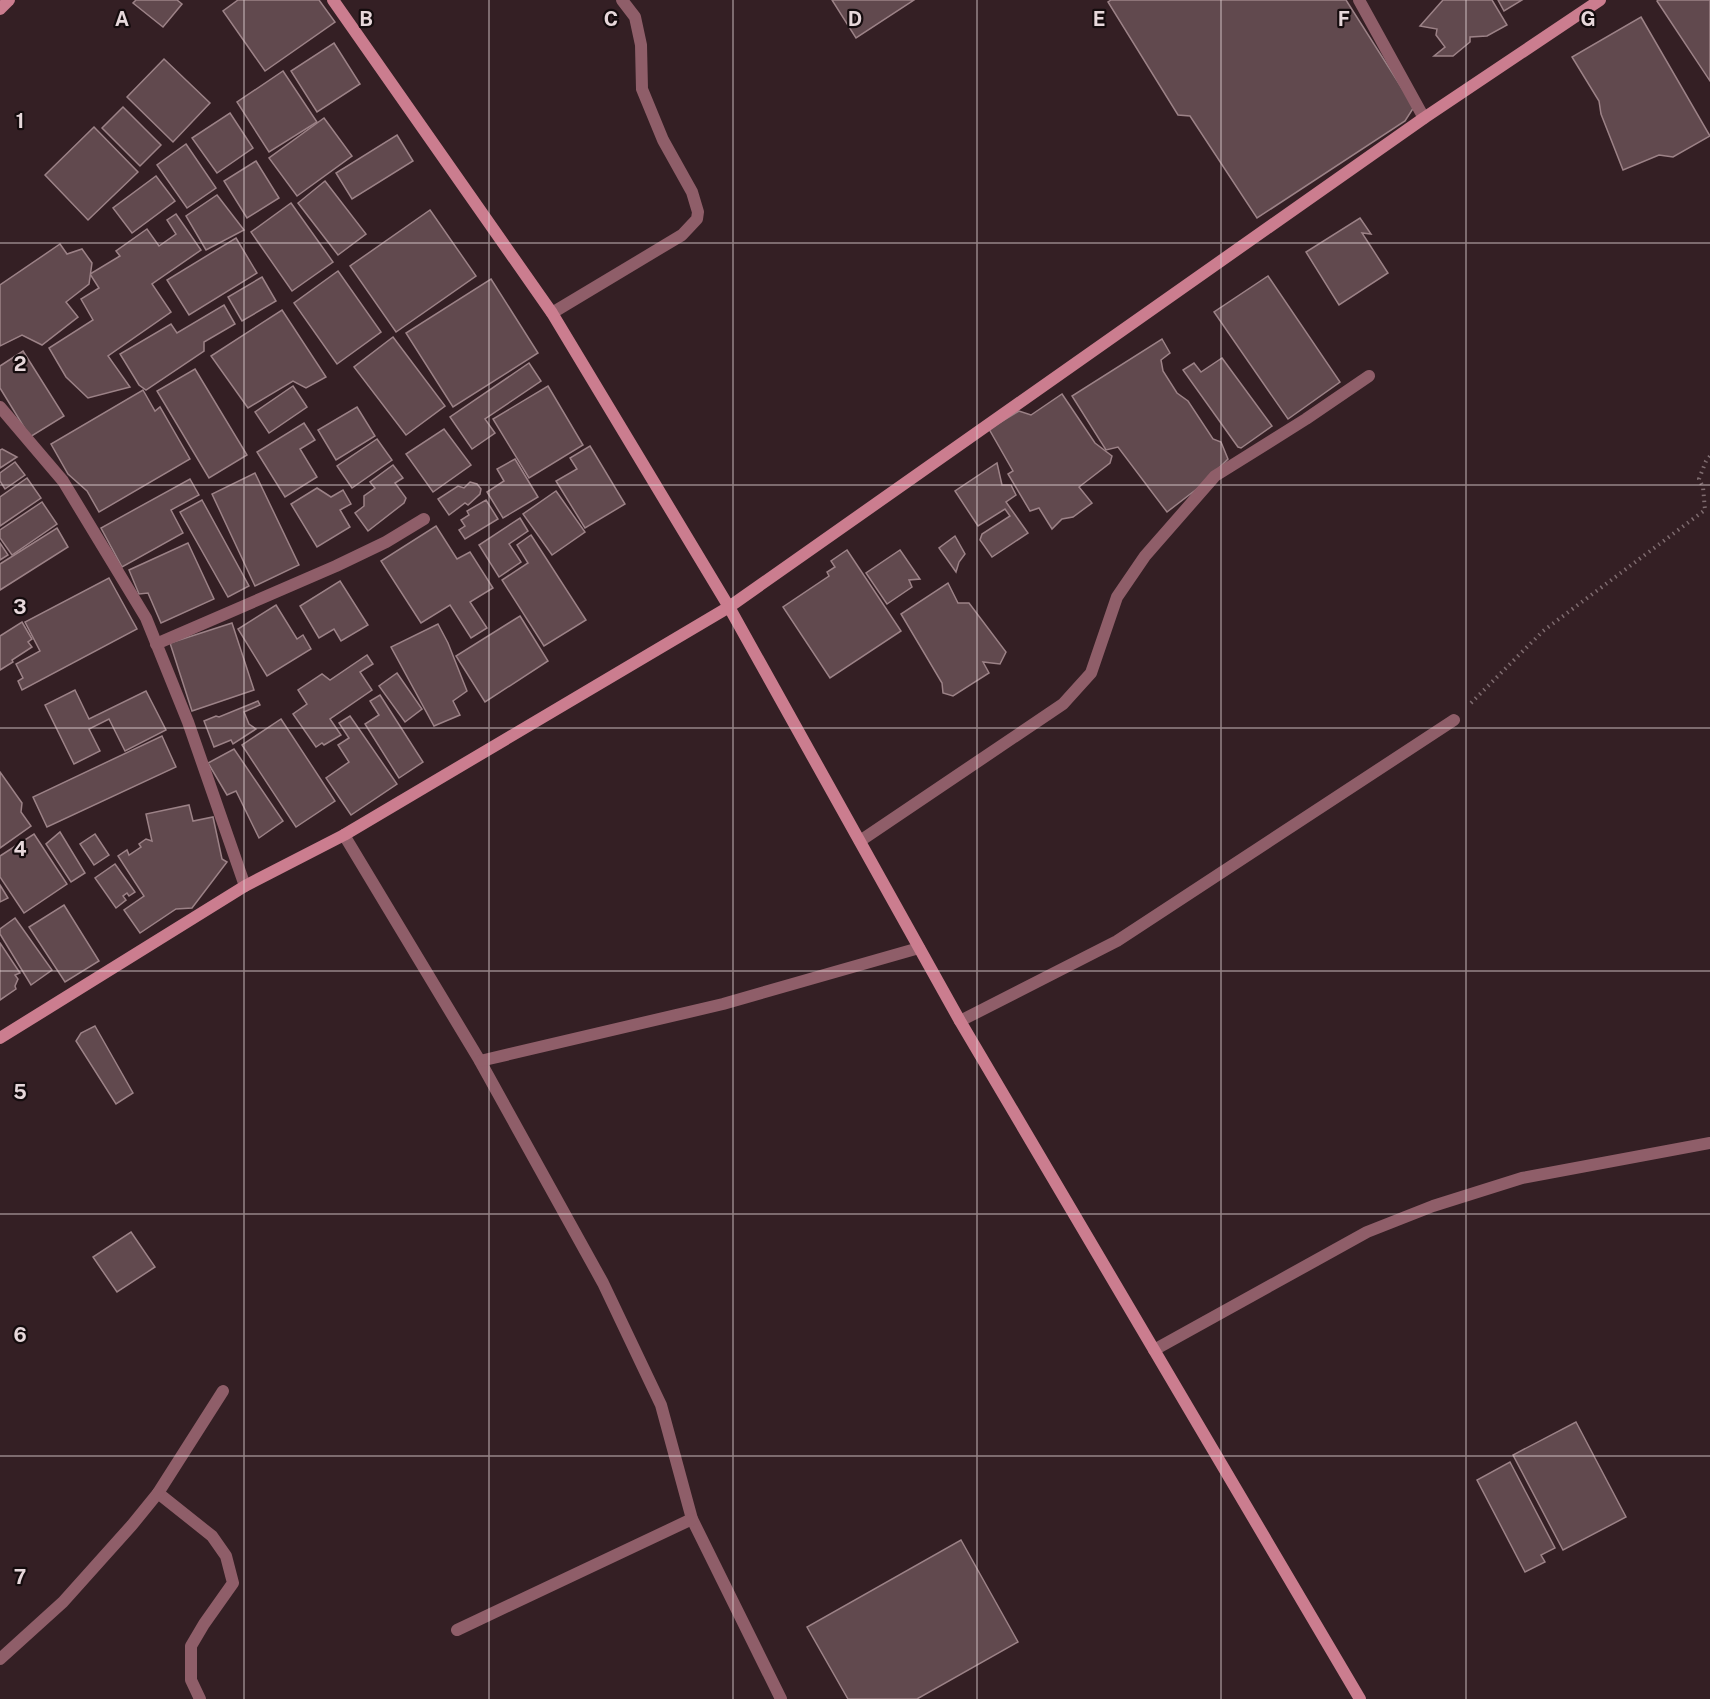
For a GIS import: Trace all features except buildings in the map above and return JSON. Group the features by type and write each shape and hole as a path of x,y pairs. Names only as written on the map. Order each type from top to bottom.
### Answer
{"street":[{"path":"0,9 9,0"},
{"path":"333,0 552,313 729,607 960,1021 1360,1699"},
{"path":"552,313 682,235 697,219 698,212 692,192 663,140 642,88 642,45 635,17 622,0"},
{"path":"1359,0 1424,118"},
{"path":"0,1038 245,886 344,835 729,607 1424,118 1600,0"},
{"path":"860,841 1063,704 1091,674 1117,597 1145,556 1215,476 1369,376"},
{"path":"0,407 63,481 146,618 188,722 245,886"},
{"path":"156,644 336,566 386,542 424,519"},
{"path":"960,1021 1118,941 1454,720"},
{"path":"344,835 480,1061 603,1283 661,1405 692,1519 781,1699"},
{"path":"480,1061 723,1004 920,948"},
{"path":"1154,1350 1367,1232 1433,1206 1522,1178 1710,1143"},
{"path":"0,1659 63,1602 132,1525 158,1493 223,1391"},
{"path":"158,1493 212,1536 226,1556 233,1583 191,1646 191,1680 200,1699"},
{"path":"457,1630 692,1519"}],"path":[{"path":"1454,720 1543,631 1705,510 1703,487 1699,479 1710,456"}]}
